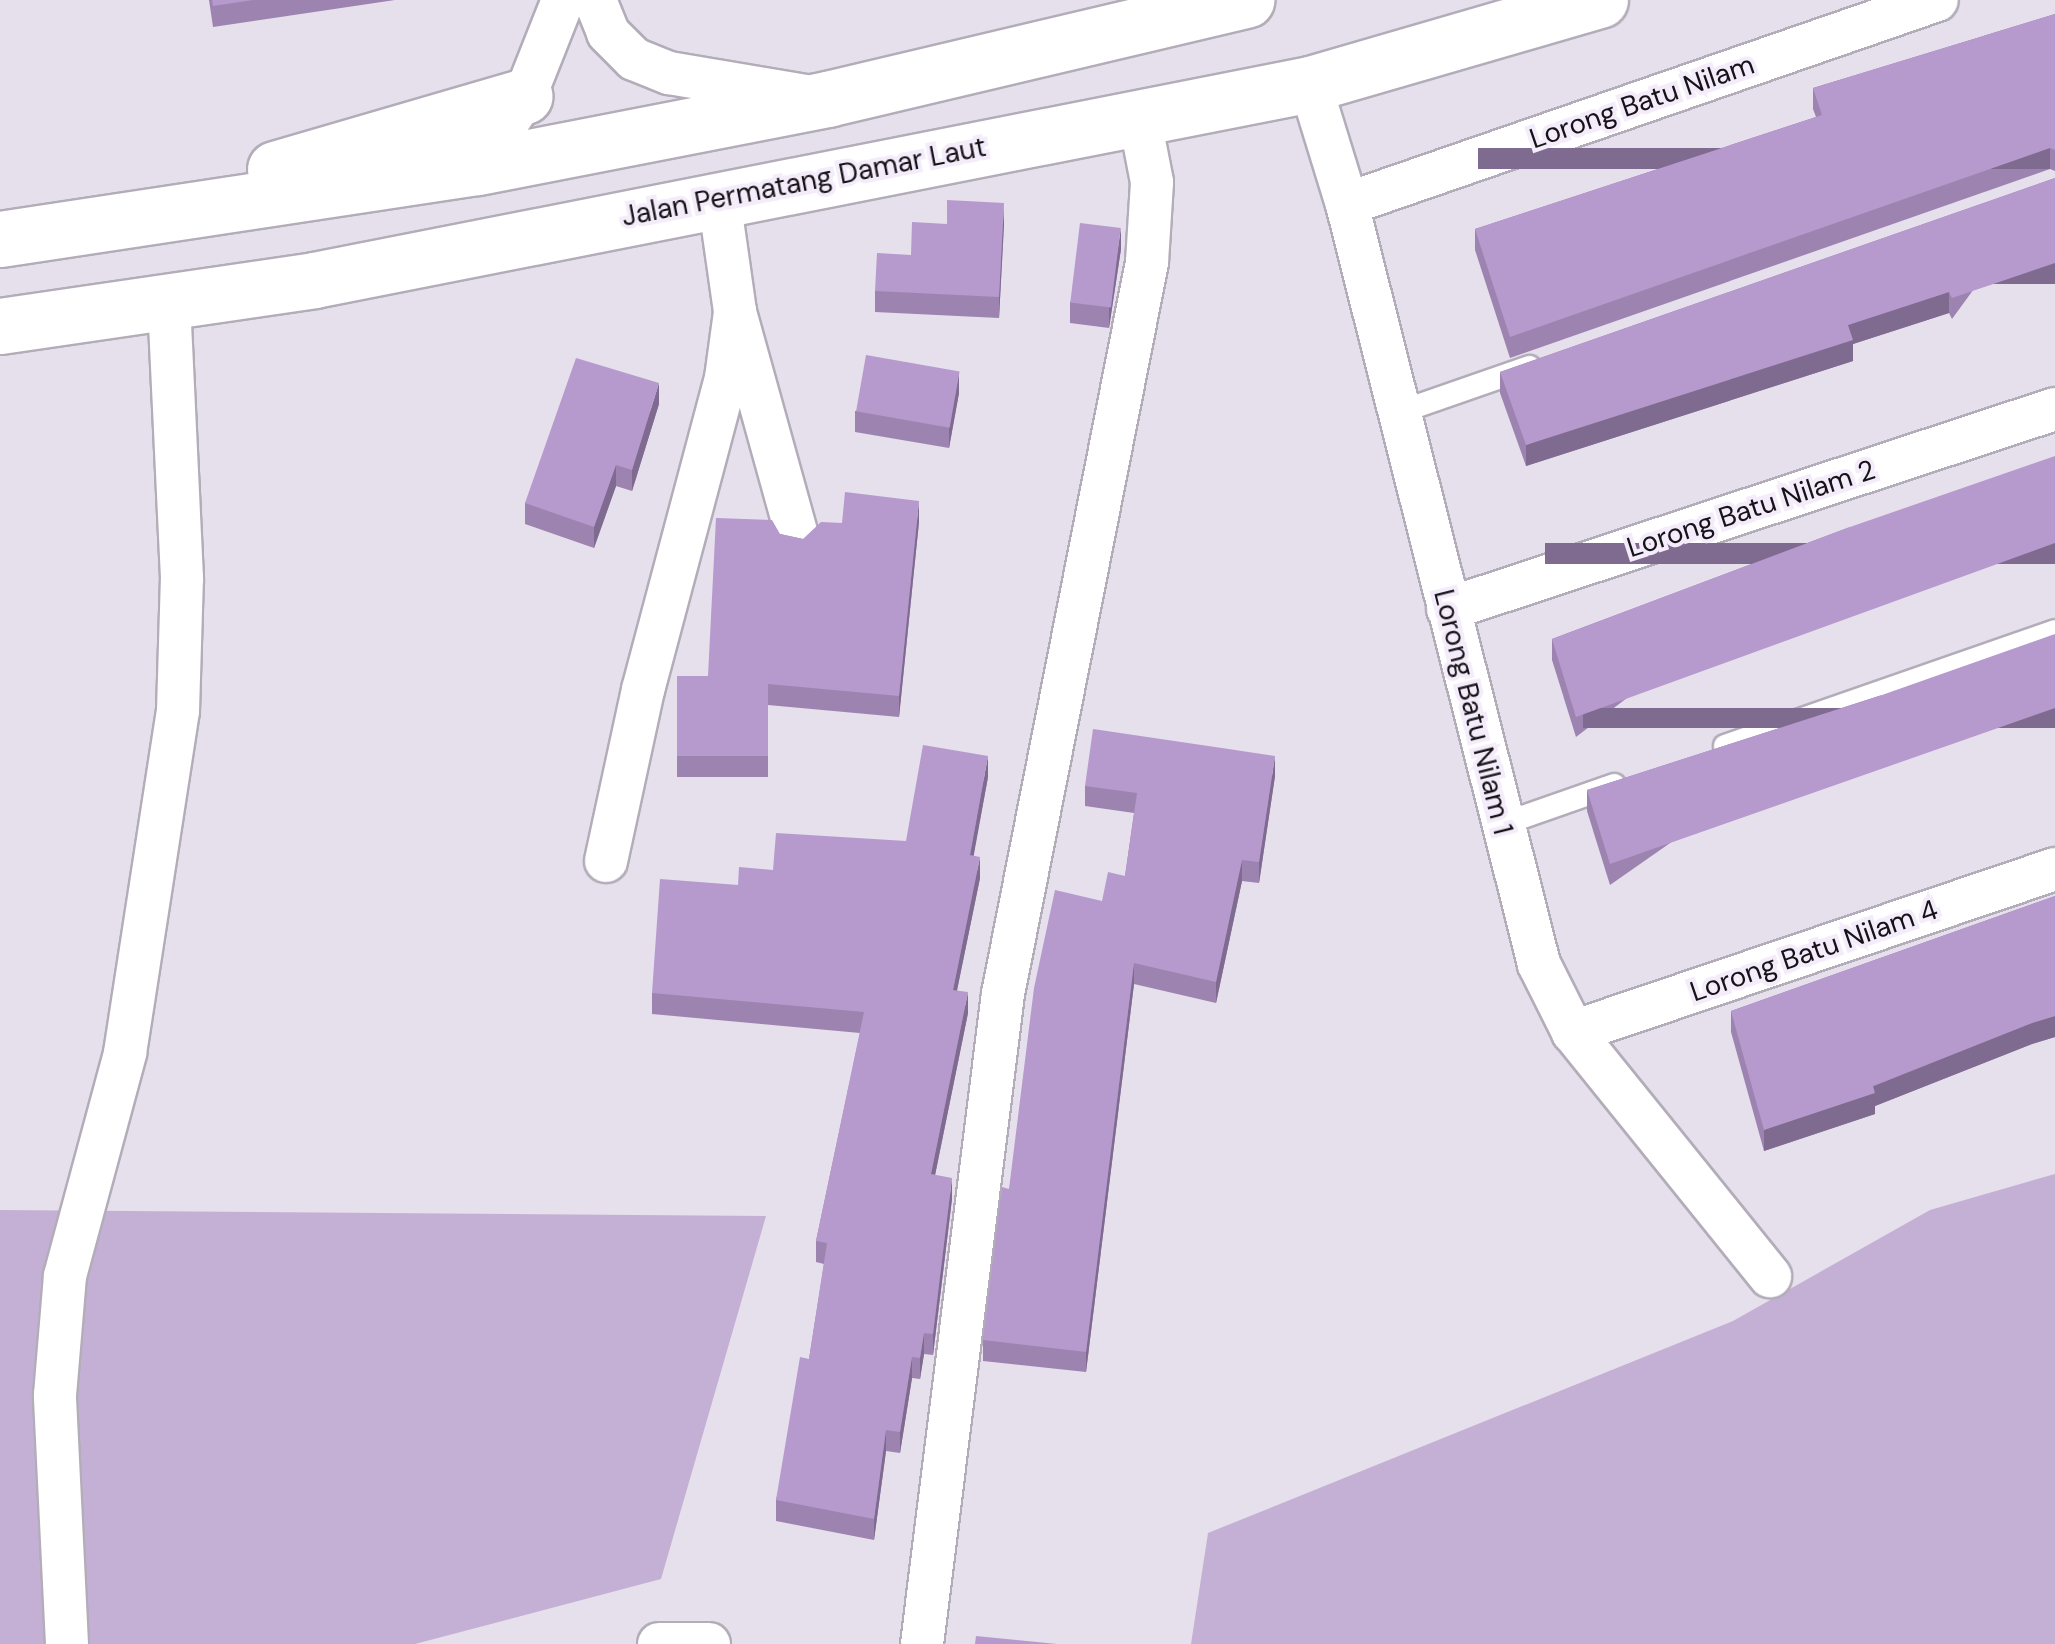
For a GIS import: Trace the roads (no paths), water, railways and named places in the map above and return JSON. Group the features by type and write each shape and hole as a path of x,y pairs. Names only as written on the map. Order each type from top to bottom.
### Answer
{"highway":[{"path":"0,239 478,167 827,99 1246,0"},
{"name":"Jalan Permatang Damar Laut","path":"0,326 314,280 1310,84 1600,0"},
{"path":"61,232 525,96"}],"street":[{"path":"478,167 525,96 563,0"},
{"path":"595,0 608,34 634,59 669,73 827,99"},
{"name":"Lorong Batu Nilam","path":"1346,204 1938,0"},
{"name":"Lorong Batu Nilam 1","path":"1310,84 1346,204 1500,825 1539,964 1573,1032 1770,1276"},
{"path":"922,1644 1003,994 1146,262 1152,182 1139,115"},
{"path":"719,199 735,312 797,536"},
{"path":"67,1644 56,1395 66,1276 125,1054 178,711 182,578 169,301"},
{"path":"606,862 643,690 726,378 735,312"},
{"name":"Lorong Batu Nilam 2","path":"1448,608 2055,408"},
{"name":"Lorong Batu Nilam 4","path":"1573,1032 2055,870"},
{"path":"659,1644 709,1644"}],"lane":[{"path":"1400,412 1550,359"},
{"path":"1703,754 2055,632"},
{"path":"1500,825 1629,780"}]}
